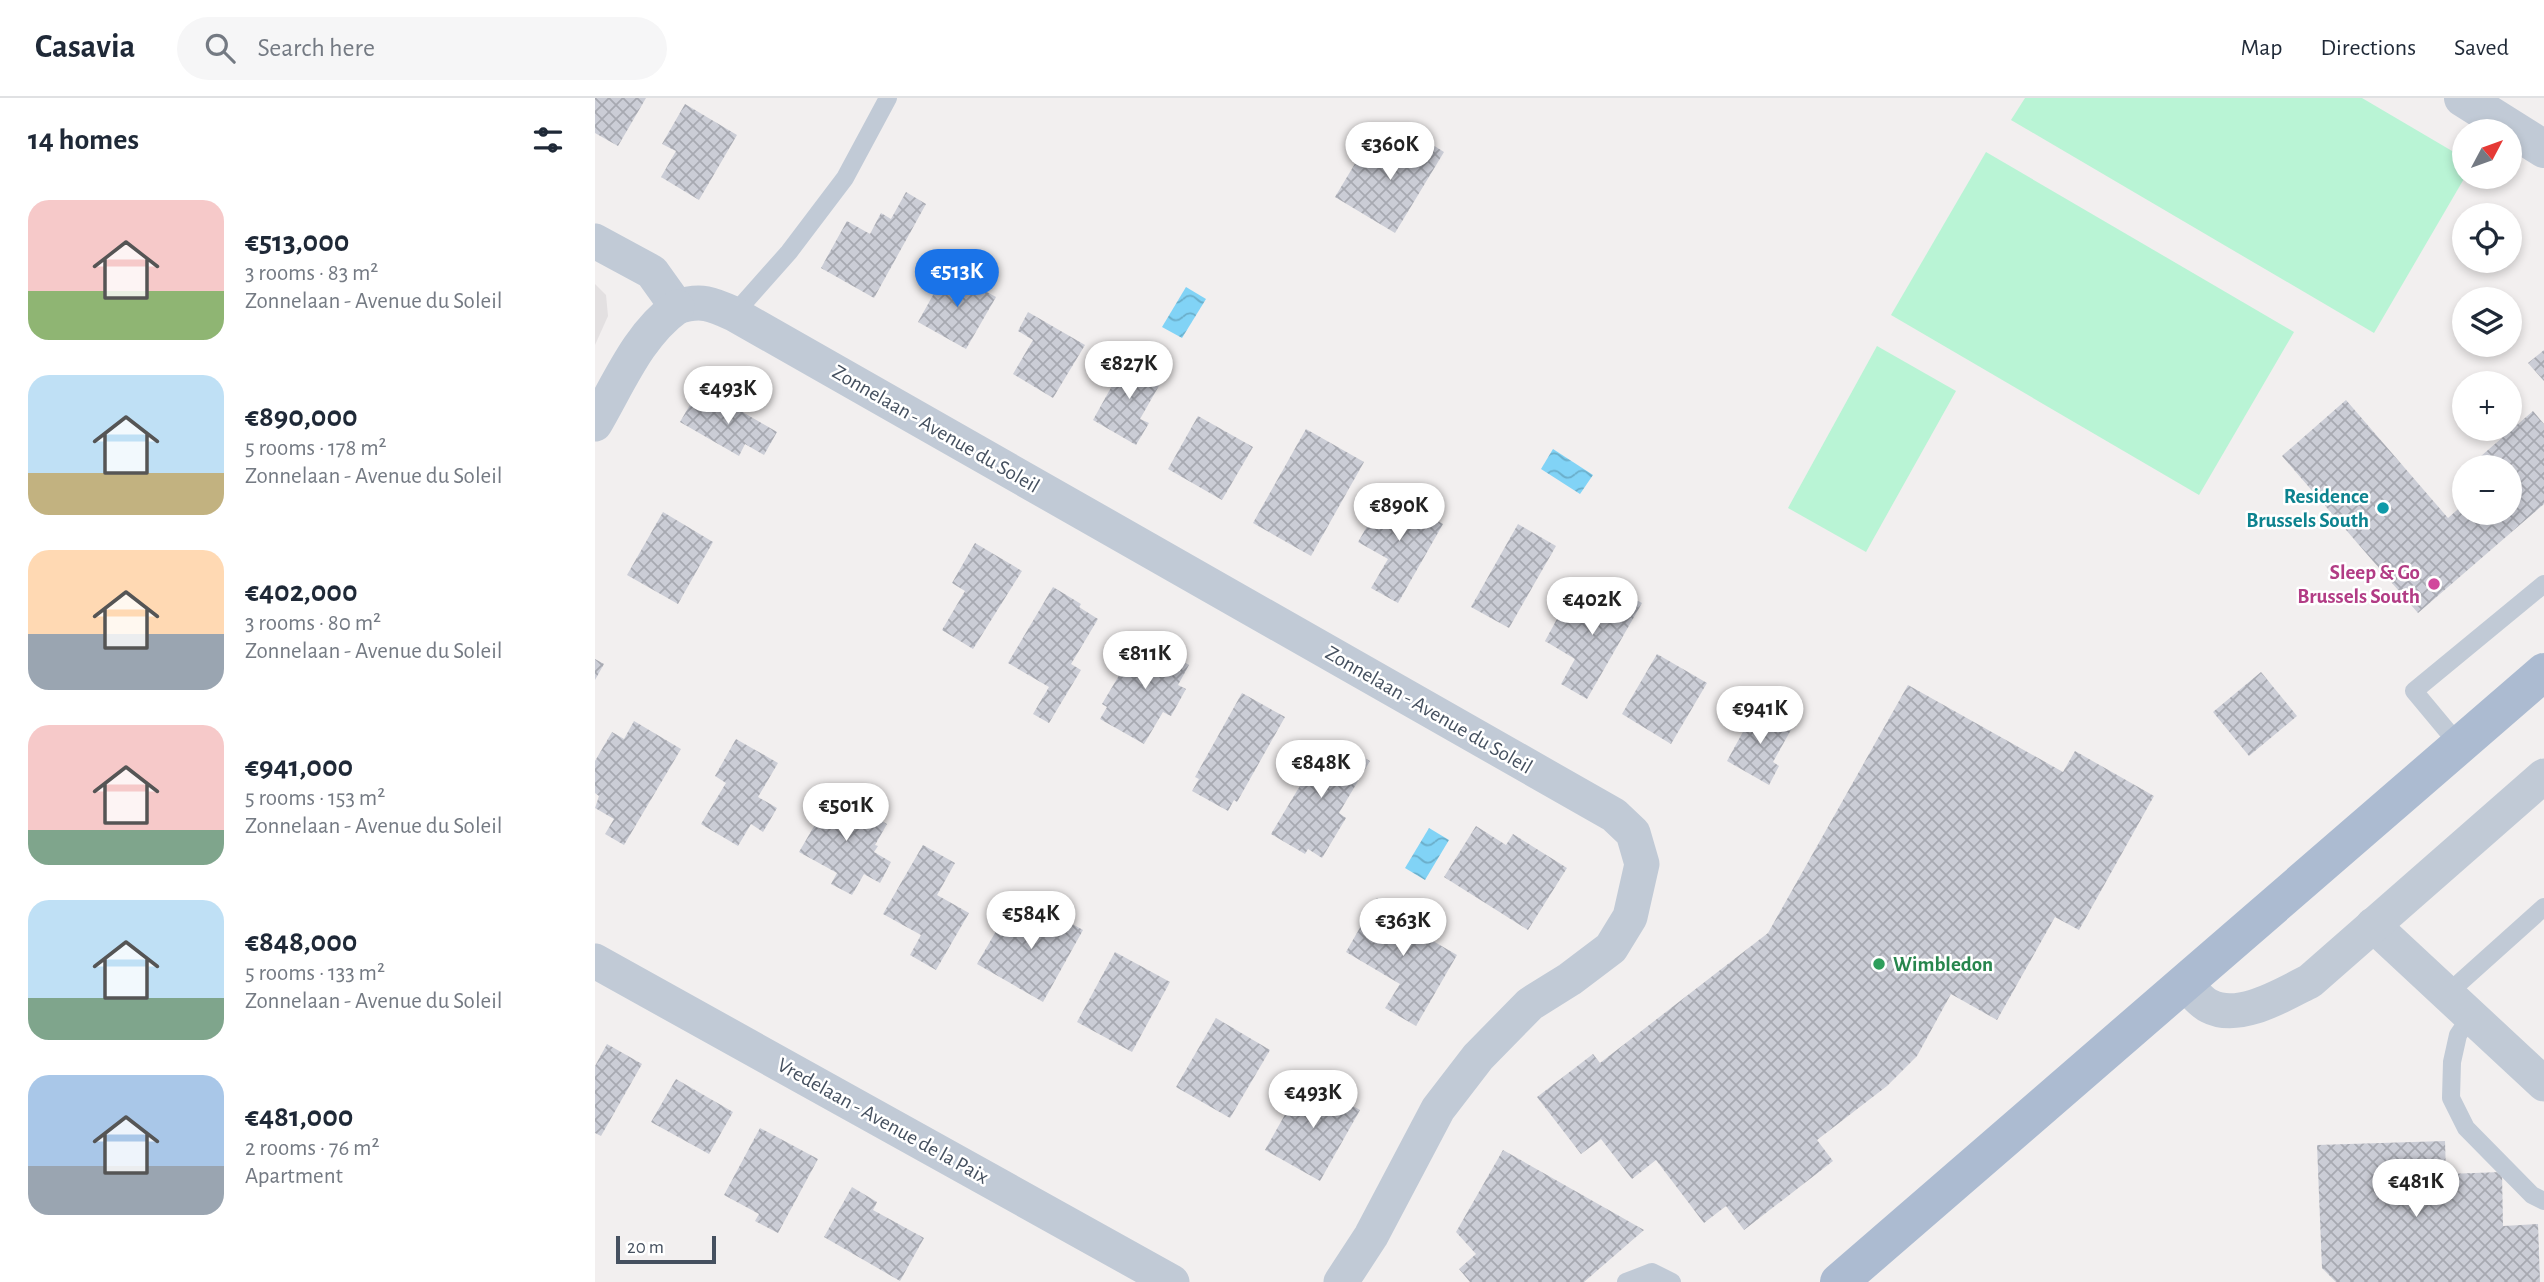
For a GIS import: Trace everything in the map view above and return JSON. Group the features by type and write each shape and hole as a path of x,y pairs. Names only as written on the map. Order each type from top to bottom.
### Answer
{"main road":[{"path":"1839,1282 2544,672"}],"street":[{"path":"2463,98 2544,149"},
{"path":"595,241 652,272 677,307 660,319 648,333 595,424"},
{"name":"Zonnelaan - Avenue du Soleil","path":"677,307 694,302 713,305 734,314 1614,815 1633,833 1642,864 1630,917 1611,948 1570,979 1530,1004 1478,1057 1438,1109 1371,1236 1341,1282"},
{"path":"2184,983 2209,1006 2232,1011 2267,1003 2310,981 2539,789"},
{"path":"2373,926 2544,1084"},
{"name":"Vredelaan - Avenue de la Paix","path":"595,961 1171,1282"}],"lane":[{"path":"734,314 789,252 845,178 888,98"},
{"path":"2459,745 2414,691 2544,584"},
{"path":"2544,907 2459,1005 2451,1098 2466,1128 2532,1195 2544,1201"},
{"path":"1626,1282 1652,1272 1672,1282"}],"shaded area":[{"path":"595,284 606,295 608,316 595,345"}],"green space":[{"path":"2025,98 2362,98 2452,151 2452,189 2458,189 2374,333 2011,120"},
{"path":"1986,152 2294,332 2199,495 1891,315"},
{"path":"1877,346 1956,391 1866,552 1788,508"}],"water":[{"path":"1186,287 1206,299 1182,338 1162,327"},
{"path":"1553,449 1593,475 1580,494 1541,469"},
{"path":"1429,828 1449,840 1425,880 1405,868"}],"building":[{"path":"595,98 646,98 618,146 595,133"},
{"path":"685,104 737,135 699,200 661,177 676,151 662,144"},
{"path":"1409,130 1444,152 1395,233 1335,197 1362,152 1387,166"},
{"path":"906,192 926,204 874,298 821,268 847,221 870,234 881,213 891,219"},
{"path":"947,270 996,297 966,349 918,322"},
{"path":"1028,312 1085,345 1053,398 1013,374 1033,340 1018,331"},
{"path":"2544,350 2544,381 2528,363"},
{"path":"1128,357 1164,377 1140,419 1149,423 1136,445 1093,420"},
{"path":"708,392 777,432 764,455 745,444 739,456 680,422 691,403 699,408"},
{"name":"Residence Brussels South","path":"2346,400 2448,518 2452,514 2452,525 2520,525 2418,613 2282,456"},
{"name":"Residence Brussels South","path":"2533,411 2544,424 2544,504 2522,523 2522,455 2482,455 2498,441 2522,441 2522,421"},
{"path":"1198,416 1253,447 1222,500 1168,469"},
{"path":"1306,429 1364,462 1311,556 1253,523"},
{"path":"1387,492 1443,524 1398,603 1371,588 1388,559 1358,542"},
{"path":"663,512 713,542 678,604 627,575"},
{"path":"1518,524 1556,546 1509,628 1471,607"},
{"path":"975,543 1022,571 973,649 942,630 965,591 952,583"},
{"path":"1053,587 1081,604 1079,607 1098,619 1071,664 1081,670 1049,723 1033,714 1049,687 1008,663"},
{"path":"1612,587 1642,603 1587,699 1561,684 1575,659 1545,641 1569,597 1597,613"},
{"path":"1142,637 1189,665 1178,685 1186,689 1171,716 1163,712 1144,744 1100,719 1107,707 1102,704"},
{"path":"1657,654 1707,683 1671,744 1622,714"},
{"path":"595,659 604,664 595,680"},
{"path":"2261,672 2297,716 2249,756 2213,712"},
{"name":"Wimbledon","path":"1908,685 2063,772 2075,751 2154,796 2079,930 2055,917 1997,1020 1951,994 1917,1056 1887,1086 1817,1140 1833,1161 1744,1230 1726,1206 1704,1223 1656,1160 1632,1179 1601,1139 1581,1154 1537,1097 1593,1054 1600,1063 1768,933"},
{"path":"1242,693 1285,717 1237,802 1234,800 1228,811 1192,791 1199,779 1195,777"},
{"path":"1756,708 1792,728 1773,762 1779,766 1769,785 1727,761"},
{"path":"634,721 681,749 624,845 605,834 614,819 595,808 599,796 595,793 595,761 612,732 624,739"},
{"path":"736,739 778,763 758,797 777,808 763,832 751,824 738,846 701,824 726,783 715,776"},
{"path":"1333,740 1370,761 1339,813 1346,818 1322,858 1308,849 1305,854 1271,834 1327,741 1331,743"},
{"path":"827,790 887,824 874,852 891,862 880,883 864,874 852,895 831,884 837,873 799,852 820,816 814,813"},
{"path":"1476,826 1506,845 1513,834 1567,868 1528,930 1444,877"},
{"path":"923,845 955,863 937,895 969,913 936,970 910,955 921,935 883,914"},
{"path":"1377,898 1438,933 1433,941 1457,955 1416,1026 1385,1008 1400,984 1346,952"},
{"path":"1013,907 1037,920 1044,908 1083,930 1043,1002 977,964"},
{"path":"1115,952 1170,982 1132,1052 1077,1022"},
{"path":"1216,1018 1270,1050 1230,1118 1176,1087"},
{"path":"607,1044 642,1064 601,1136 595,1133 595,1066"},
{"path":"676,1079 733,1112 709,1154 651,1122"},
{"path":"1305,1079 1360,1110 1320,1181 1265,1150"},
{"path":"760,1128 818,1159 778,1233 755,1221 759,1214 724,1195"},
{"path":"2445,1141 2446,1174 2502,1172 2503,1226 2538,1224 2540,1282 2336,1282 2322,1268 2317,1145"},
{"path":"1503,1150 1644,1230 1584,1282 1470,1282 1459,1269 1476,1254 1456,1232"},
{"path":"852,1187 877,1202 873,1210 924,1238 900,1281 824,1237"}],"place":[{"name":"Residence Brussels South","path":"2383,508"},
{"name":"Sleep & Go Brussels South","path":"2434,584"},
{"name":"Wimbledon","path":"1879,964"}]}
